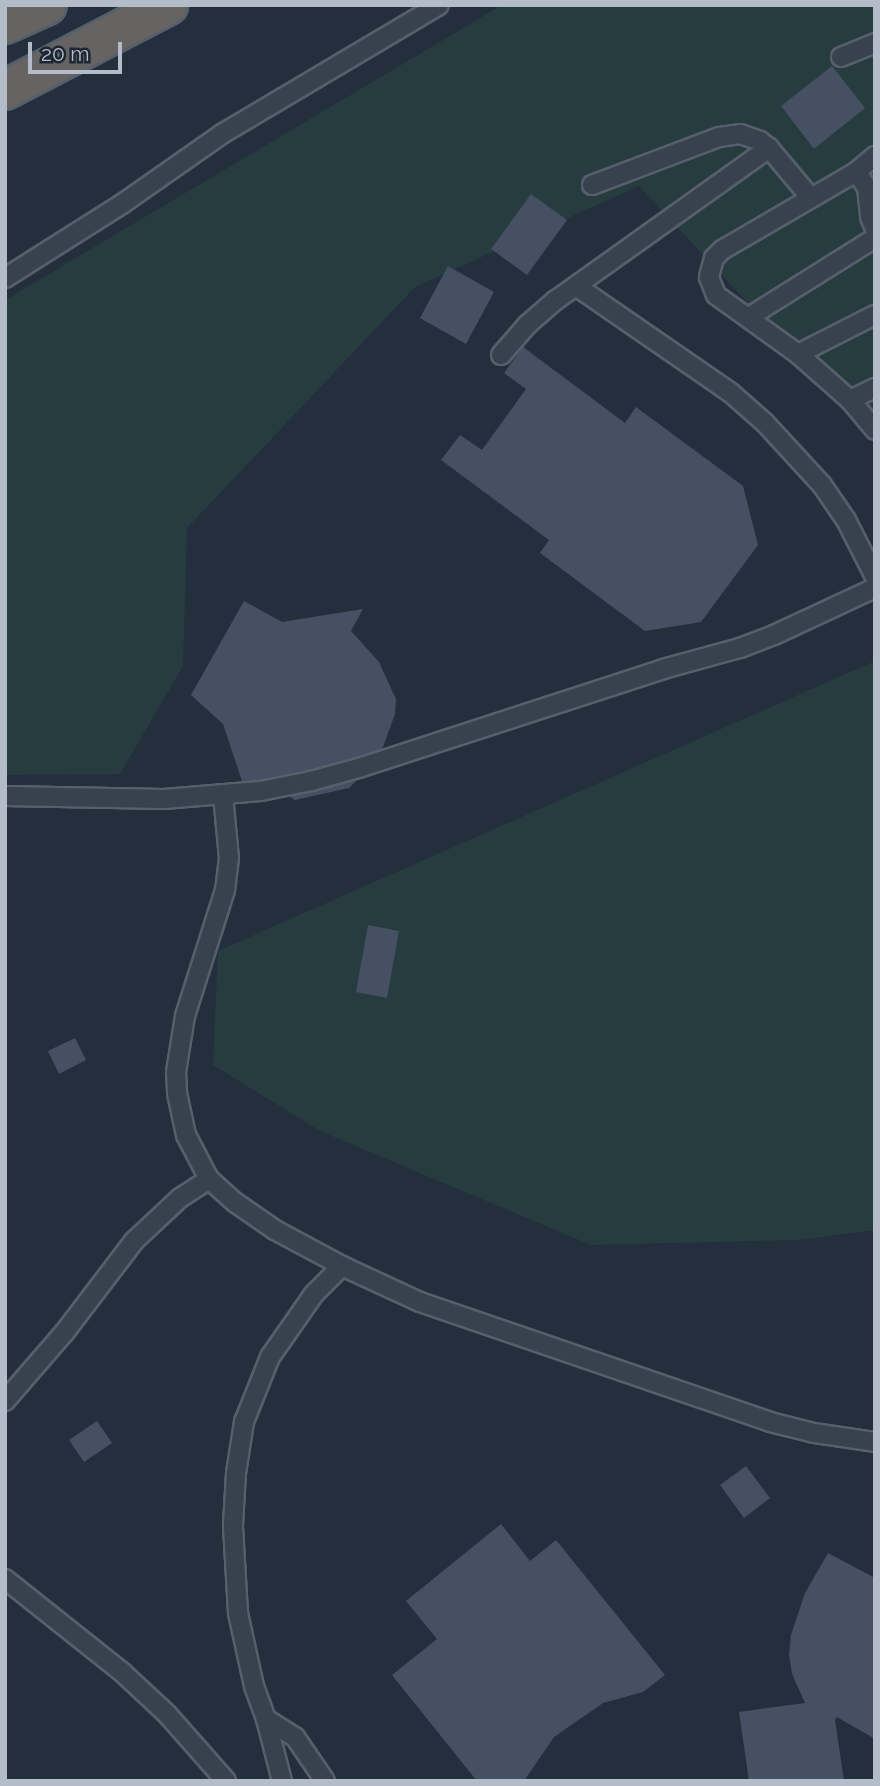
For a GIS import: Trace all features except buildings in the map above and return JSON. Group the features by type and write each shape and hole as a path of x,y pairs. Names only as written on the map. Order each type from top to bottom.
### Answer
{"highway":[{"path":"5,24 47,5"},
{"path":"5,90 168,5"}],"lane":[{"path":"5,278 122,204 222,134 439,5"},
{"path":"841,57 875,43"},
{"path":"592,185 729,134 750,136 769,148 811,198"},
{"path":"501,355 541,312 769,148"},
{"path":"875,156 856,172 714,258 709,277 716,295 799,354 850,400 875,430"},
{"path":"856,172 867,187 870,216 875,229"},
{"path":"749,317 875,238"},
{"path":"576,286 731,393 765,423 822,485 846,520 875,577"},
{"path":"799,354 875,315"},
{"path":"850,400 875,388"},
{"path":"5,796 164,799 223,795 311,781 359,768 544,706 740,648 875,588"},
{"path":"223,795 228,827 225,890 185,1016 176,1072 177,1094 186,1135 209,1179 236,1203 275,1230 342,1266 420,1302 477,1324 770,1422 814,1433 875,1442"},
{"path":"5,1401 64,1333 134,1241 180,1198 209,1179"},
{"path":"282,1781 245,1650 234,1576 236,1473 244,1422 271,1357 291,1324 342,1266"},
{"path":"5,1579 123,1673 167,1714 226,1781"},
{"path":"266,1719 295,1737 325,1781"}],"green space":[{"path":"502,5 875,5 875,416 813,373 639,186 415,287 187,528 183,666 120,774 5,775 5,300"},
{"path":"875,661 875,1230 798,1240 591,1245 320,1131 213,1065 218,951"}]}
